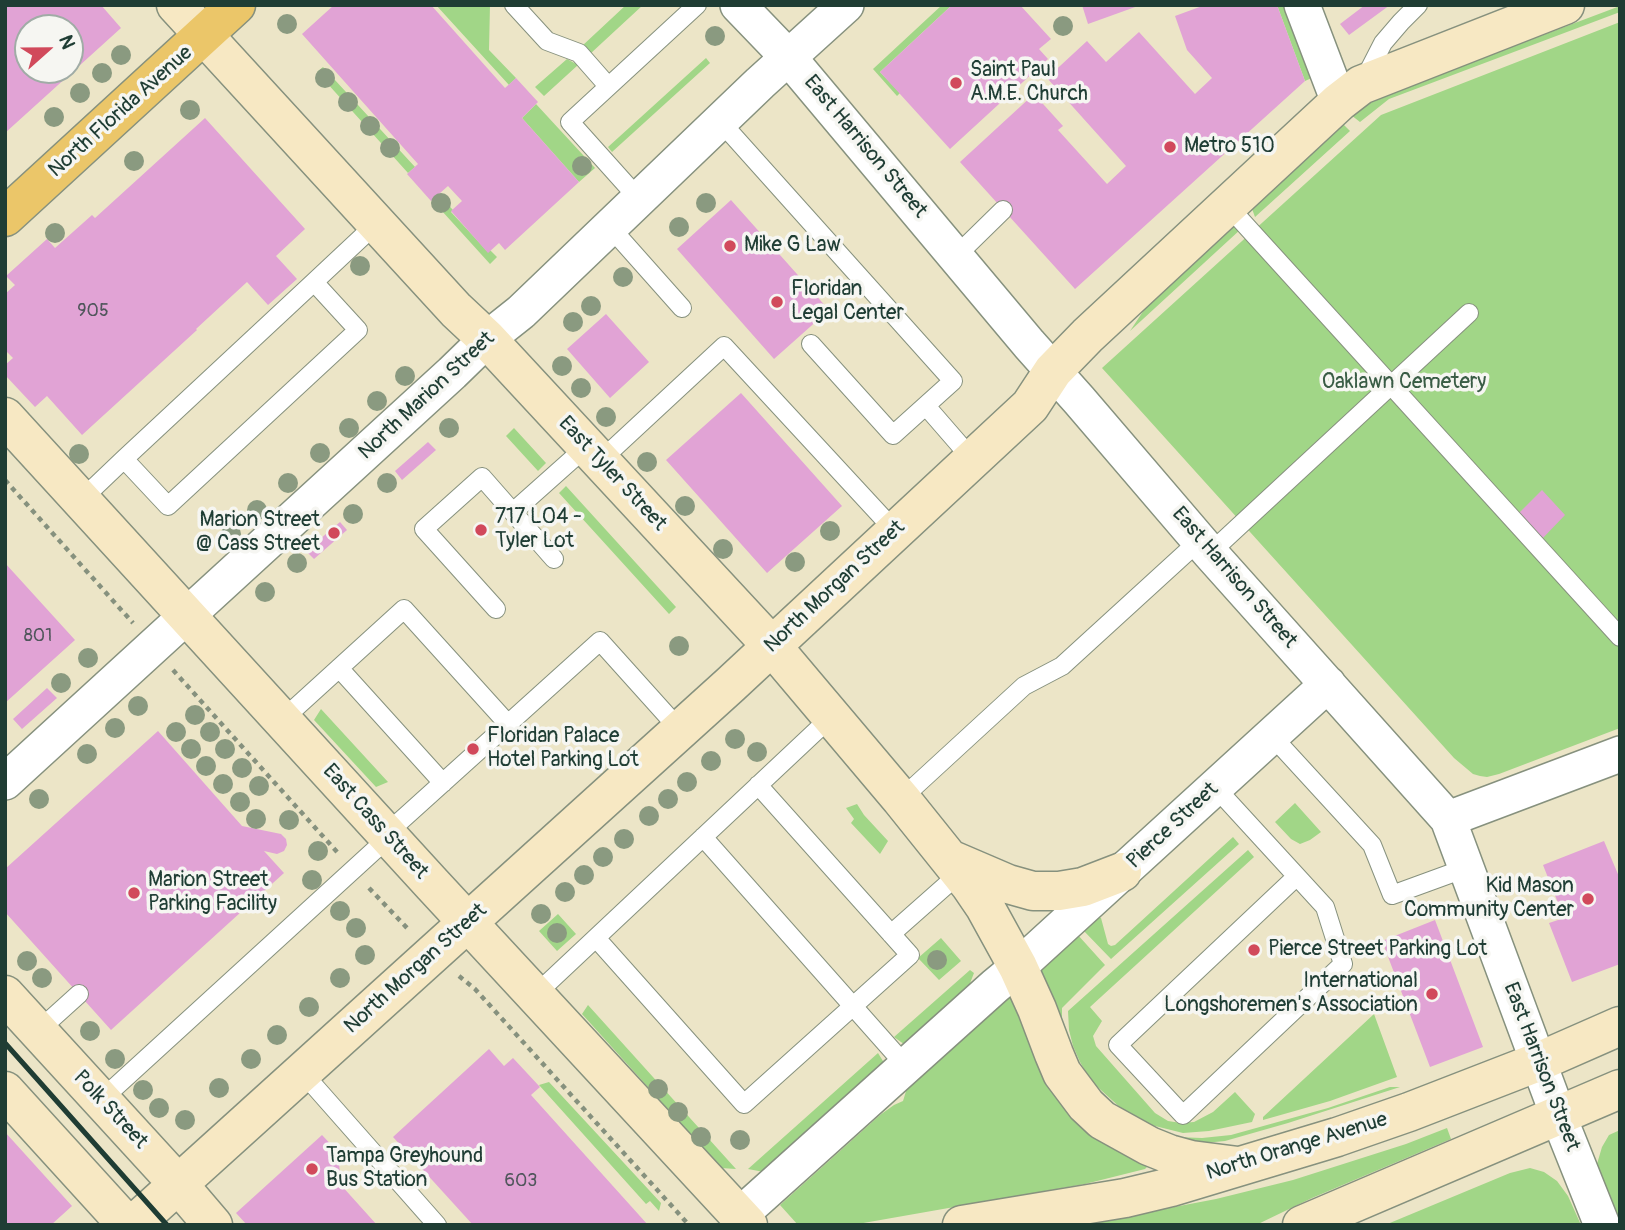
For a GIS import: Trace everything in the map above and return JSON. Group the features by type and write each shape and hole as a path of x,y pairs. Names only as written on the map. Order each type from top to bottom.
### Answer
{"main road":[{"name":"East Tyler Street","path":"176,5 456,310 771,645 901,799 985,907 1037,1009 1062,1073 1094,1113 1133,1139 1169,1154 1191,1160 1238,1166"},
{"name":"North Florida Avenue","path":"5,217 236,5"},
{"name":"North Morgan Street","path":"133,1225 730,685 1030,406 1053,371 1088,335 1350,93 1566,5"},
{"name":"East Cass Street","path":"5,417 535,995 739,1222"},
{"path":"954,866 1033,891 1083,887 1122,872"},
{"name":"Polk Street","path":"5,995 213,1225"},
{"name":"North Orange Avenue","path":"962,1225 1125,1198 1171,1187 1337,1137 1538,1062 1620,1026"},
{"path":"1302,1225 1620,1089"},
{"path":"5,1091 127,1225"}],"street":[{"name":"East Harrison Street","path":"738,5 789,58 1205,547 1448,819 1558,1115 1602,1225"},
{"name":"North Marion Street","path":"5,782 487,340 521,312 720,121 846,5"},
{"path":"1302,5 1350,93"},
{"name":"Pierce Street","path":"739,1222 879,1089 1328,684"},
{"path":"1448,819 1620,754"}],"lane":[{"path":"514,5 547,41 579,53 608,86"},
{"path":"639,199 570,122 697,5"},
{"path":"1350,93 1383,43 1418,5"},
{"path":"720,121 953,381 893,435 811,344"},
{"path":"1228,206 1620,637"},
{"path":"956,256 1003,210"},
{"path":"81,500 377,223"},
{"path":"610,227 682,308"},
{"path":"124,458 168,506 358,330 314,282"},
{"path":"901,799 1024,686 1062,666 1205,547 1391,385 1469,313"},
{"path":"513,512 593,454 724,346 895,531"},
{"path":"926,406 972,459"},
{"path":"496,610 424,529 482,477 554,559"},
{"path":"282,720 404,609 508,724"},
{"path":"101,1100 600,641 680,730"},
{"path":"339,668 443,783"},
{"path":"535,995 831,717"},
{"path":"1272,736 1372,845 1392,895 1466,867"},
{"path":"596,938 744,1104 909,955 758,785"},
{"path":"1215,787 1325,907 1343,964 1183,1115 1118,1045 1296,877"},
{"path":"703,837 905,1066"},
{"path":"891,934 954,866"},
{"path":"38,1031 79,994"},
{"path":"302,1072 437,1225"}],"green space":[{"path":"436,5 490,5 489,50 516,78 509,85"},
{"path":"626,5 643,5 590,54 582,46"},
{"path":"942,5 952,5 880,72 900,93 897,96 873,69"},
{"path":"1277,5 1290,5 1316,76 1305,81"},
{"path":"1620,6 1620,12 1389,99 1360,122 1351,115 1373,99"},
{"name":"Oaklawn Cemetery","path":"1620,22 1620,728 1499,774 1480,776 1473,774 1454,758 1102,368 1381,115"},
{"path":"706,58 710,63 612,152 608,147"},
{"path":"567,59 578,65 544,96 535,87"},
{"path":"323,67 415,167 408,173 317,72"},
{"path":"536,104 595,168 579,182 522,118"},
{"path":"1342,123 1350,131 1255,217 1251,206"},
{"path":"438,194 488,252 490,250 497,257 490,264 432,200"},
{"path":"1230,225 1241,229 1130,331 1150,301"},
{"path":"514,428 546,463 538,471 506,436"},
{"path":"566,486 676,607 669,614 559,493"},
{"path":"321,709 388,782 376,787 314,720"},
{"path":"1295,803 1321,832 1300,844 1291,839 1275,822"},
{"path":"857,804 888,841 880,854 851,823 854,819 846,808"},
{"path":"1233,837 1239,844 1111,959 1082,929 1099,917 1108,944 1115,945"},
{"path":"1248,850 1254,857 1090,1007 1102,1021 1093,1036 1096,1046 1155,1113 1168,1121 1194,1122 1213,1112 1235,1092 1255,1114 1252,1122 1209,1131 1183,1133 1143,1123 1124,1111 1091,1081 1073,1046 1068,1011"},
{"path":"558,914 576,934 557,951 539,931"},
{"path":"1077,934 1105,965 1062,1008 1062,1024 1069,1053 1077,1073 1090,1091 1109,1109 1131,1123 1155,1133 1175,1137 1231,1135 1328,1108 1390,1087 1400,1087 1225,1141 1194,1144 1172,1142 1150,1137 1128,1127 1084,1092 1073,1074 1064,1057 1036,971 1037,967"},
{"path":"941,938 961,961 939,980 918,958"},
{"path":"970,970 974,973 967,991 908,1047 894,1037"},
{"path":"1009,992 1147,1167 1085,1184 852,1225 798,1225 780,1205 880,1115 903,1101 914,1065"},
{"path":"588,1005 736,1169 721,1168 582,1014"},
{"path":"1374,1014 1397,1077 1330,1101 1263,1120 1263,1117"},
{"path":"878,1053 886,1066 764,1172 748,1169"},
{"path":"549,1082 661,1203 659,1211 650,1201 646,1204 539,1085"},
{"path":"1447,1128 1451,1139 1312,1198 1256,1225 1080,1225 1216,1199 1293,1180"},
{"path":"1620,1130 1620,1225 1617,1225 1601,1188 1597,1164 1609,1135"},
{"path":"1530,1168 1544,1172 1557,1181 1568,1196 1581,1225 1385,1225 1510,1173"}],"building":[{"path":"5,5 101,5 121,28 84,61 84,14 14,14 14,84 59,84 5,133"},
{"path":"334,5 431,5 505,88 516,78 538,102 522,118 579,182 505,250 499,243 488,253 451,211 462,201 448,186 431,201 407,174 418,164 302,34"},
{"name":"Saint Paul A.M.E. Church","path":"952,5 1020,5 1051,39 1039,49 1048,59 950,149 880,72"},
{"path":"1082,5 1138,5 1138,6 1088,24"},
{"name":"Metro 510","path":"1205,5 1277,5 1305,81 1075,289 960,162 1034,94 1063,126 1058,130 1107,184 1126,166 1047,78 1087,41 1106,62 1139,32 1195,94 1212,78 1187,50 1175,16"},
{"path":"1365,5 1390,5 1349,35 1340,24"},
{"path":"205,118 305,229 276,256 297,279 268,305 247,282 82,435 47,396 35,407 5,375 5,365 13,358 5,350 5,294 15,285 6,276 47,239 55,248 92,215 95,218"},
{"path":"731,200 829,310 774,359 677,249"},
{"path":"606,314 649,362 610,398 567,349"},
{"path":"741,393 842,506 767,573 666,460"},
{"path":"428,442 436,450 402,480 395,471"},
{"path":"1542,490 1565,515 1541,540 1517,515"},
{"path":"340,522 347,530 314,559 306,551"},
{"path":"5,563 75,640 5,703"},
{"path":"47,688 57,698 22,729 13,719"},
{"name":"Marion Street Parking Facility","path":"158,731 242,826 281,834 286,839 284,851 277,854 264,851 284,873 111,1030 5,912 5,869"},
{"name":"Kid Mason Community Center","path":"1604,841 1620,879 1620,964 1572,982 1549,923 1564,918 1543,865"},
{"name":"International Longshoremen's Association","path":"1435,920 1483,1047 1430,1067 1382,941"},
{"path":"489,1049 504,1066 513,1058 540,1087 531,1095 648,1225 473,1225 393,1137"},
{"path":"5,1132 72,1206 51,1225 5,1225"},
{"name":"Tampa Greyhound Bus Station","path":"322,1135 338,1152 341,1185 377,1225 247,1225 236,1213"}],"railway":[{"path":"5,1043 167,1225"}],"place":[{"name":"Saint Paul A.M.E. Church","path":"956,83"},
{"name":"Metro 510","path":"1170,147"},
{"name":"Mike G Law","path":"730,246"},
{"name":"Floridan Legal Center","path":"777,302"},
{"name":"717 L04 - Tyler Lot","path":"481,530"},
{"name":"Marion Street @ Cass Street","path":"334,533"},
{"name":"Floridan Palace Hotel Parking Lot","path":"473,749"},
{"name":"Marion Street Parking Facility","path":"134,893"},
{"name":"Kid Mason Community Center","path":"1588,899"},
{"name":"Pierce Street Parking Lot","path":"1254,950"},
{"name":"International Longshoremen's Association","path":"1432,994"},
{"name":"Tampa Greyhound Bus Station","path":"312,1169"}]}
